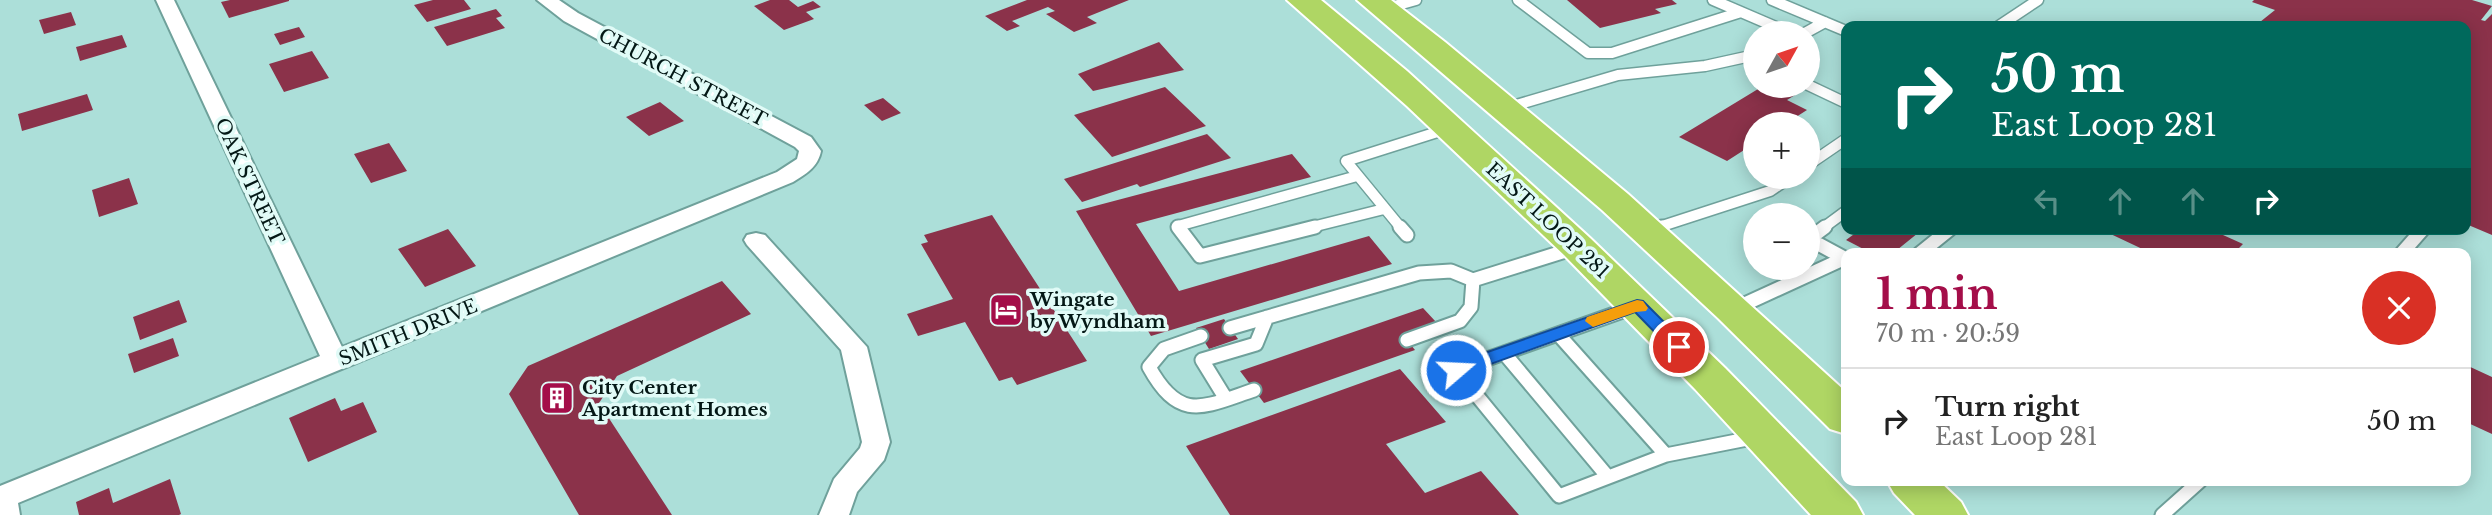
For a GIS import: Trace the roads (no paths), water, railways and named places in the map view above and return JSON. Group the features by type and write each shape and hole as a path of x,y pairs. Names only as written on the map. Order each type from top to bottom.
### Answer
{"highway":[{"path":"1390,3 1647,232 1841,413"},
{"path":"1314,10 1429,85 1465,115 1486,118 1497,115 1506,108"},
{"name":"EAST LOOP 281","path":"1314,10 1451,128 1578,247 1839,515"},
{"path":"1915,486 1944,515"}],"street":[{"name":"OAK STREET","path":"165,0 336,362"},
{"name":"CHURCH STREET","path":"546,0 571,17 803,142 809,147 809,159"},
{"name":"SMITH DRIVE","path":"3,506 336,362 785,177 809,159"},
{"path":"756,240 846,337 857,357 876,442 874,452 844,487 834,515"}],"lane":[{"path":"1518,0 1588,52 1612,53 1741,12"},
{"path":"1713,0 1762,21"},
{"path":"1772,0 1841,29"},
{"path":"2006,21 2038,0"},
{"path":"1820,25 1825,22"},
{"path":"1506,108 1618,75 1694,68 1743,60"},
{"path":"1820,91 1841,101"},
{"path":"1407,235 1346,161 1451,128"},
{"path":"1820,157 1841,143"},
{"path":"1357,176 1178,226 1200,256 1384,209"},
{"path":"1647,232 1773,189"},
{"path":"1841,215 1809,239 1841,255"},
{"path":"1926,248 1943,235"},
{"path":"1230,328 1419,274 1451,271 1473,279 1578,247"},
{"path":"1732,310 1841,260"},
{"path":"1406,340 1460,321 1471,307 1473,279"},
{"path":"1637,305 1456,370 1559,495 1666,455 1764,435"},
{"path":"1226,399 1202,360 1256,344 1267,317"},
{"path":"1558,334 1666,455"},
{"path":"1200,336 1169,345 1154,354 1149,366 1158,386 1173,403 1197,407 1254,390"},
{"path":"1504,353 1608,477"},
{"path":"2162,515 2194,486"}],"place":[{"name":"Wingate by Wyndham","path":"1006,310"},
{"name":"City Center Apartment Homes","path":"557,398"}]}
